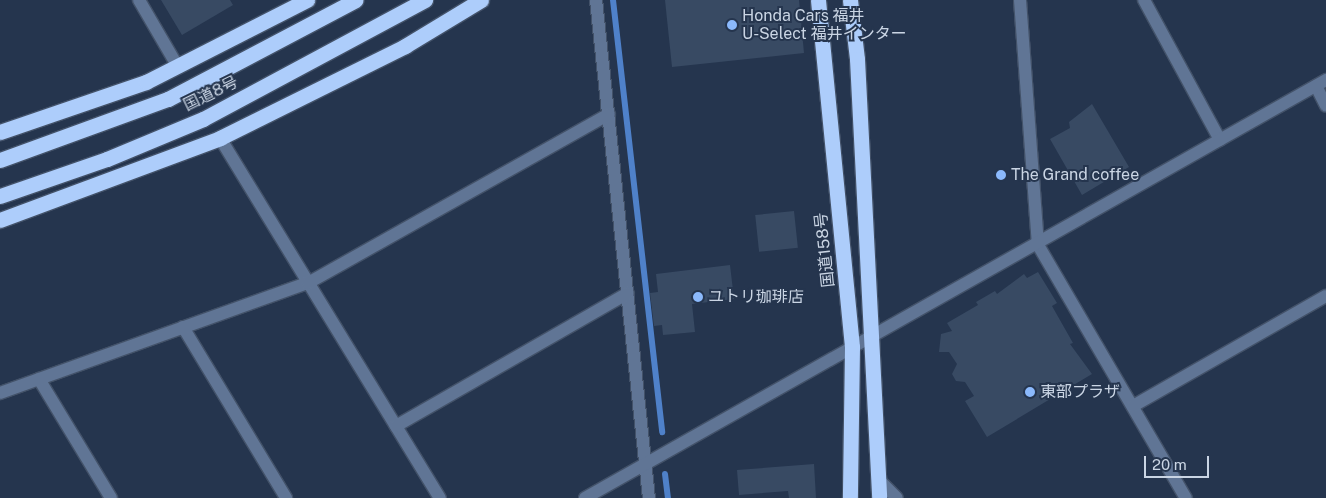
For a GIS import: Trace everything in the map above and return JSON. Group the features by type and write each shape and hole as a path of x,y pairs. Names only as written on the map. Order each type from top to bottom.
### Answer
{"highway":[{"path":"0,132 103,99 178,67 307,0"},
{"name":"国道8号","path":"0,160 168,99 356,0"},
{"name":"国道8号","path":"0,196 107,159 203,119 425,0"},
{"path":"0,220 220,138 405,46 481,0"},
{"name":"国道158号","path":"818,0 852,347 850,498"},
{"path":"850,0 857,59 879,498"}],"street":[{"path":"138,0 178,67"},
{"path":"596,0 649,498"},
{"path":"1020,0 1038,245 1186,498"},
{"path":"1144,0 1220,140"},
{"path":"585,498 852,347 1038,245 1321,83 1326,106"},
{"path":"0,392 308,283 609,114"},
{"path":"220,138 440,498"},
{"path":"396,426 628,293"},
{"path":"1133,406 1326,296"},
{"path":"183,328 286,498"},
{"path":"39,379 111,498"},
{"path":"879,480 897,498"}],"building":[{"path":"161,0 230,0 233,5 182,35"},
{"path":"665,0 799,0 804,53 672,67"},
{"path":"1092,104 1129,167 1082,195 1050,139 1070,128 1069,122"},
{"path":"794,211 798,248 759,252 755,215"},
{"path":"730,265 734,299 692,304 695,332 663,335 662,325 654,326 650,293 658,292 656,274"},
{"path":"1038,272 1057,303 1052,306 1073,343 1070,344 1092,374 987,437 965,401 974,396 965,382 956,381 952,374 957,364 949,352 939,352 941,334 952,331 947,323 978,305 976,302 995,291 997,294 1024,274 1027,278"},
{"path":"814,464 816,498 789,498 788,491 739,495 737,470"}],"waterway":[{"path":"613,0 662,432"},
{"path":"665,474 668,498"}],"place":[{"name":"Honda Cars 福井 U-Select 福井インター","path":"732,25"},
{"name":"The Grand coffee","path":"1001,175"},
{"name":"ユトリ珈琲店","path":"698,297"},
{"name":"東部プラザ","path":"1030,392"}]}
